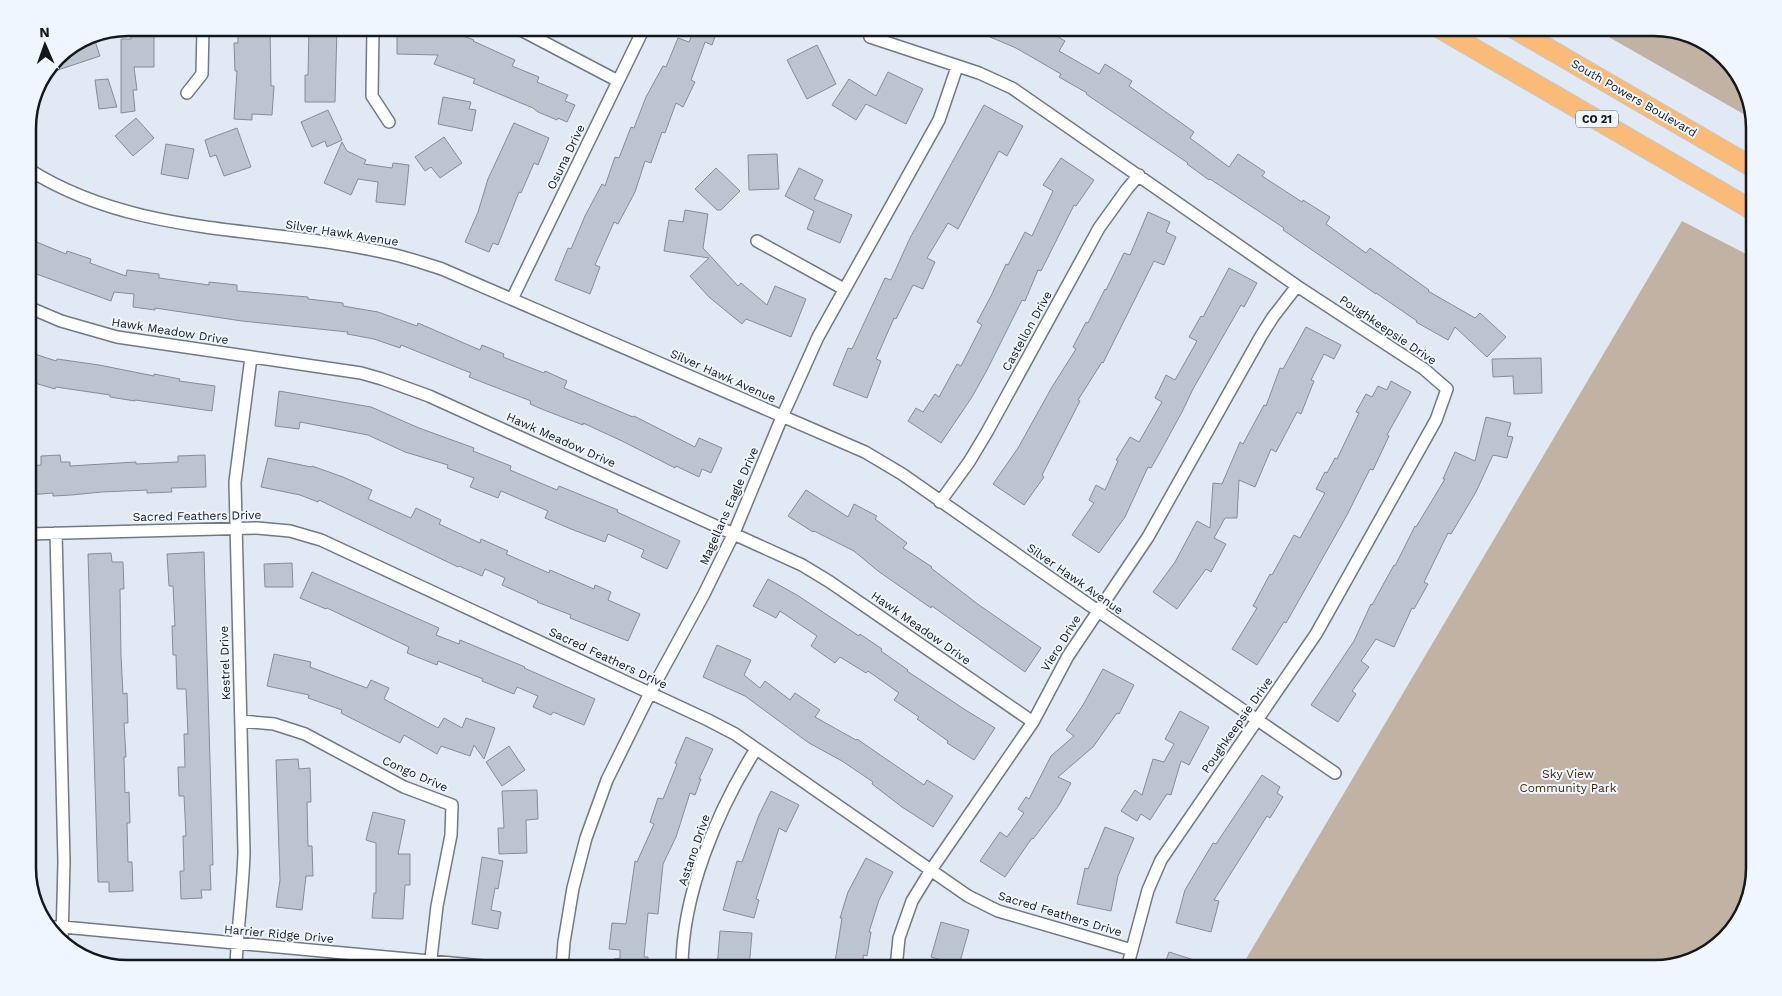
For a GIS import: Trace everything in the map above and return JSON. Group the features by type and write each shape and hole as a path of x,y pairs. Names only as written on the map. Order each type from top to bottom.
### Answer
{"highway":[{"name":"CO 21","path":"1453,36 1746,206"},
{"name":"South Powers Boulevard","path":"1527,36 1746,163"}],"street":[{"path":"186,93 202,74 203,36"},
{"path":"373,36 372,96 390,122"},
{"path":"532,36 618,81"},
{"name":"Osuna Drive","path":"512,300 640,36"},
{"name":"Poughkeepsie Drive","path":"870,37 978,73 1012,88 1297,286 1424,369 1447,389 1436,420 1316,634 1161,860 1148,890 1129,960"},
{"name":"Magellans Eagle Drive","path":"563,960 573,888 586,838 607,780 650,693 734,533 782,417 818,337 938,120 957,67"},
{"name":"Silver Hawk Avenue","path":"36,174 61,188 121,211 181,224 352,246 392,254 442,269 850,445 883,461 1257,721 1335,773"},
{"name":"Castellon Drive","path":"940,502 969,462 987,432 1099,228 1127,188 1139,175"},
{"path":"757,241 844,289"},
{"name":"Viero Drive","path":"897,960 899,938 905,920 912,902 931,870 1033,722 1068,656 1166,509 1261,336 1297,286"},
{"name":"Hawk Meadow Drive","path":"36,310 60,320 117,337 352,372 382,378 430,396 802,565 830,582 1033,722"},
{"name":"Kestrel Drive","path":"236,960 243,876 241,721 234,482 250,357"},
{"name":"Sacred Feathers Drive","path":"36,534 235,527 290,531 321,540 735,734 968,896 998,911 1132,950"},
{"path":"56,533 64,862 63,932"},
{"name":"Congo Drive","path":"241,721 274,724 305,734 404,786 452,806 451,835 437,906 431,960"},
{"name":"Astano Drive","path":"683,960 686,922 704,856 728,797 756,749"},
{"name":"Harrier Ridge Drive","path":"58,927 384,960"}],"green space":[{"path":"1607,36 1665,37 1689,43 1700,49 1710,55 1730,77 1741,99 1745,115"},
{"name":"Sky View Community Park","path":"1682,221 1746,254 1746,867 1743,891 1739,903 1727,924 1710,941 1689,953 1677,957 1653,960 1246,959"}],"building":[{"path":"131,36 154,36 154,67 134,67 137,90 133,90 135,111 121,113 121,39 131,39"},
{"path":"238,36 270,36 271,86 274,86 272,115 252,114 252,120 234,119 237,71 235,71 234,43 238,43"},
{"path":"309,36 337,36 335,102 305,102 305,75 308,75"},
{"path":"397,36 463,36 515,60 512,66 539,77 537,82 568,95 565,101 575,105 567,122 558,118 557,120 473,83 475,79 434,64 438,55 397,54"},
{"path":"692,36 715,36 712,45 705,42 691,80 695,82 683,107 676,103 665,133 662,132 651,163 645,161 635,192 618,224 614,222 595,265 600,267 590,294 555,280 568,248 571,249 585,216 602,184 605,186 615,157 619,158 631,127 634,128 646,97 663,66 666,67 678,38 689,42"},
{"path":"988,36 1057,36 1065,41 1059,51 1099,74 1105,64 1132,81 1129,86 1194,132 1190,138 1229,167 1238,154 1265,172 1262,176 1302,202 1303,200 1330,217 1326,224 1366,253 1370,248 1428,291 1475,318 1480,313 1506,337 1487,357 1455,327 1448,340 1416,322 1283,230 1284,228 1209,180 1188,163 1087,93 1059,77 1061,74 1016,48"},
{"path":"95,42 100,56 70,66 70,57"},
{"path":"817,45 836,84 807,99 787,60"},
{"path":"888,72 923,89 906,124 866,104 856,120 832,105 849,79 876,96"},
{"path":"108,79 117,107 99,109 95,80"},
{"path":"443,97 471,102 469,109 476,110 472,131 438,124"},
{"path":"984,105 1023,126 1007,156 999,151 958,229 948,223 927,258 935,262 923,289 913,285 896,319 894,318 876,359 881,361 867,398 833,385 848,348 852,349 885,278 891,280 910,238"},
{"path":"328,110 342,140 327,147 325,141 312,147 301,122"},
{"path":"136,118 154,138 133,156 115,136"},
{"path":"514,123 549,138 538,165 534,163 521,193 519,192 498,245 493,243 489,252 465,242 478,212 488,179"},
{"path":"237,128 251,167 224,176 216,155 210,157 205,140"},
{"path":"444,137 462,163 440,178 431,167 425,171 415,157"},
{"path":"342,142 347,151 366,160 364,164 392,168 393,163 409,165 405,205 376,202 378,182 358,179 351,195 324,183"},
{"path":"166,144 194,149 188,179 161,174"},
{"path":"777,154 779,189 749,190 748,155"},
{"path":"1061,158 1094,180 1076,206 1074,205 1041,271 1038,270 1025,301 1022,300 972,397 941,443 908,421 916,408 923,412 935,394 939,397 957,364 961,366 982,325 977,322 1006,264 1008,265 1025,232 1032,236 1053,191 1043,185"},
{"path":"716,168 740,191 721,210 717,210 695,189"},
{"path":"799,168 823,180 814,199 852,215 840,243 807,229 814,211 785,196"},
{"path":"685,210 708,214 703,248 738,286 741,283 767,305 775,286 806,299 791,337 746,319 742,324 709,297 690,276 709,258 664,251 669,220 683,222"},
{"path":"1148,212 1170,222 1166,232 1176,237 1164,265 1154,261 1103,363 1078,400 1080,401 1042,475 1044,477 1024,505 993,484 1018,448 1076,349 1073,347 1106,290 1124,253 1130,255"},
{"path":"36,242 66,254 67,251 91,259 90,263 126,276 127,270 159,274 159,278 209,285 209,282 237,285 237,291 308,297 308,299 343,303 343,306 378,312 417,326 418,323 480,350 482,345 504,354 503,357 544,373 545,371 567,381 564,388 634,416 695,447 699,438 722,448 711,473 702,469 699,477 676,466 675,468 583,423 583,425 544,410 530,404 531,401 469,377 471,373 401,345 400,348 374,339 347,334 348,332 242,321 155,308 155,310 133,307 134,294 114,292 111,301 36,274"},
{"path":"1229,268 1257,283 1244,307 1241,305 1151,468 1148,467 1125,517 1099,553 1072,535 1094,503 1089,500 1096,485 1105,490 1118,461 1116,460 1130,437 1139,442 1162,402 1155,398 1166,375 1175,380 1197,341 1189,337 1201,316 1203,317"},
{"path":"1306,327 1341,345 1334,359 1324,354 1311,380 1314,381 1301,414 1297,412 1276,452 1271,449 1255,487 1239,480 1237,518 1225,518 1214,538 1226,544 1211,572 1206,569 1177,609 1153,592 1175,562 1197,521 1210,528 1213,483 1222,484 1240,442 1243,444 1264,405 1266,406 1280,368 1283,369"},
{"path":"36,354 56,361 57,359 99,365 215,386 212,411 135,401 110,397 110,395 56,387 55,389 36,383"},
{"path":"1541,358 1542,393 1514,394 1513,376 1493,377 1492,359"},
{"path":"1391,381 1411,392 1387,435 1389,436 1373,470 1370,469 1347,515 1286,623 1284,622 1257,665 1232,649 1257,608 1253,606 1270,574 1272,575 1294,535 1300,538 1325,493 1316,489 1325,472 1327,473 1335,458 1337,459 1359,413 1356,412 1366,394 1372,397 1378,386 1387,390"},
{"path":"279,391 371,407 419,428 474,448 473,451 511,466 510,470 557,490 559,486 618,510 617,512 680,541 667,569 641,557 644,550 608,534 605,542 571,529 545,518 548,511 501,491 498,498 470,487 474,478 447,468 448,465 405,452 368,435 300,422 299,429 275,426"},
{"path":"1486,417 1511,423 1507,436 1513,437 1507,458 1493,455 1476,492 1451,534 1448,533 1424,582 1428,584 1414,609 1412,608 1394,647 1376,639 1361,661 1369,667 1352,691 1356,694 1338,722 1311,705 1354,641 1371,604 1395,566 1415,526 1445,479 1443,479 1455,452 1475,461"},
{"path":"60,455 61,462 70,462 70,466 136,462 136,464 178,462 178,456 205,455 206,487 171,488 172,492 147,493 147,490 53,496 53,493 36,494 36,465 41,465 41,456"},
{"path":"268,458 312,466 343,477 372,490 368,499 411,518 416,508 441,520 439,524 480,543 481,539 508,551 506,554 549,573 550,570 594,589 595,585 611,592 608,600 640,614 628,641 570,618 571,615 537,602 502,585 505,578 485,569 482,576 458,567 319,500 318,502 300,495 261,487"},
{"path":"806,490 848,517 854,504 877,516 875,519 907,543 903,548 932,567 979,605 1041,648 1025,672 932,606 931,608 878,571 854,551 813,532 788,516"},
{"path":"204,552 213,865 210,865 211,890 201,890 202,898 181,899 180,871 184,871 183,836 186,836 184,796 179,796 178,767 185,767 184,734 188,734 186,689 177,689 176,655 173,655 172,626 175,626 173,586 169,586 167,554"},
{"path":"111,553 112,562 123,562 124,589 120,589 121,656 123,694 127,693 128,723 124,723 126,757 124,757 125,793 129,792 130,823 127,823 128,862 132,862 133,891 109,892 109,882 98,882 88,554"},
{"path":"292,563 293,587 265,587 264,564"},
{"path":"312,572 439,628 436,635 459,644 460,640 595,699 584,725 553,712 551,715 533,707 538,696 517,687 514,694 438,661 437,665 407,653 409,647 327,608 300,598"},
{"path":"768,579 797,595 859,636 860,634 882,649 881,651 907,671 995,728 974,760 947,743 948,741 917,719 919,717 894,700 899,693 868,671 866,673 840,657 835,663 811,646 817,636 780,611 776,618 753,606"},
{"path":"717,645 751,660 744,675 760,688 765,681 790,700 795,693 820,710 815,717 857,739 924,785 927,780 953,796 933,827 902,807 872,784 873,782 842,761 809,743 745,696 703,677"},
{"path":"274,654 311,662 310,667 367,688 371,680 389,688 384,699 438,728 444,718 462,728 466,718 495,728 484,759 474,745 470,756 441,746 437,754 404,735 400,743 341,713 342,710 308,698 309,695 267,686"},
{"path":"1103,669 1134,685 1119,714 1117,713 1093,747 1058,777 1071,783 1059,805 1032,838 1005,877 980,861 1000,832 1007,837 1024,813 1018,809 1026,797 1029,799 1051,756 1074,736 1066,730 1083,705"},
{"path":"1180,711 1209,727 1189,765 1181,761 1171,795 1167,794 1150,820 1141,814 1137,821 1121,811 1135,790 1142,795 1153,759 1164,762 1174,744 1165,739"},
{"path":"686,737 713,749 699,779 701,779 695,795 690,793 676,837 663,864 658,914 648,913 644,957 648,957 648,960 614,960 620,958 620,950 609,949 612,923 626,924 635,861 637,862 654,824 650,822 658,798 663,799 677,764 675,763"},
{"path":"509,746 525,770 502,786 486,762"},
{"path":"298,759 299,769 310,768 311,802 307,802 308,846 312,846 313,876 306,876 302,910 276,907 280,880 276,760"},
{"path":"1262,775 1280,787 1277,793 1283,797 1270,818 1267,816 1214,900 1219,901 1211,932 1176,923 1185,890 1213,843 1216,844"},
{"path":"537,790 538,819 526,820 527,853 499,854 498,828 504,828 502,791"},
{"path":"771,791 799,805 786,832 779,828 756,899 759,900 754,918 723,910 737,861 742,862 759,815"},
{"path":"373,812 405,820 398,854 410,854 410,885 405,885 403,919 372,918 374,893 376,893 376,843 366,840"},
{"path":"1105,827 1134,838 1118,876 1111,911 1077,904 1085,868 1088,869"},
{"path":"482,857 503,861 498,889 495,888 491,910 501,912 498,929 472,924"},
{"path":"866,858 893,872 879,900 869,932 871,932 867,956 863,955 863,960 835,960 842,918 840,918 848,892"},
{"path":"941,922 969,930 960,960 942,960 931,957"},
{"path":"720,931 752,933 750,960 718,960"},
{"path":"1169,952 1194,960 1166,960"}]}
